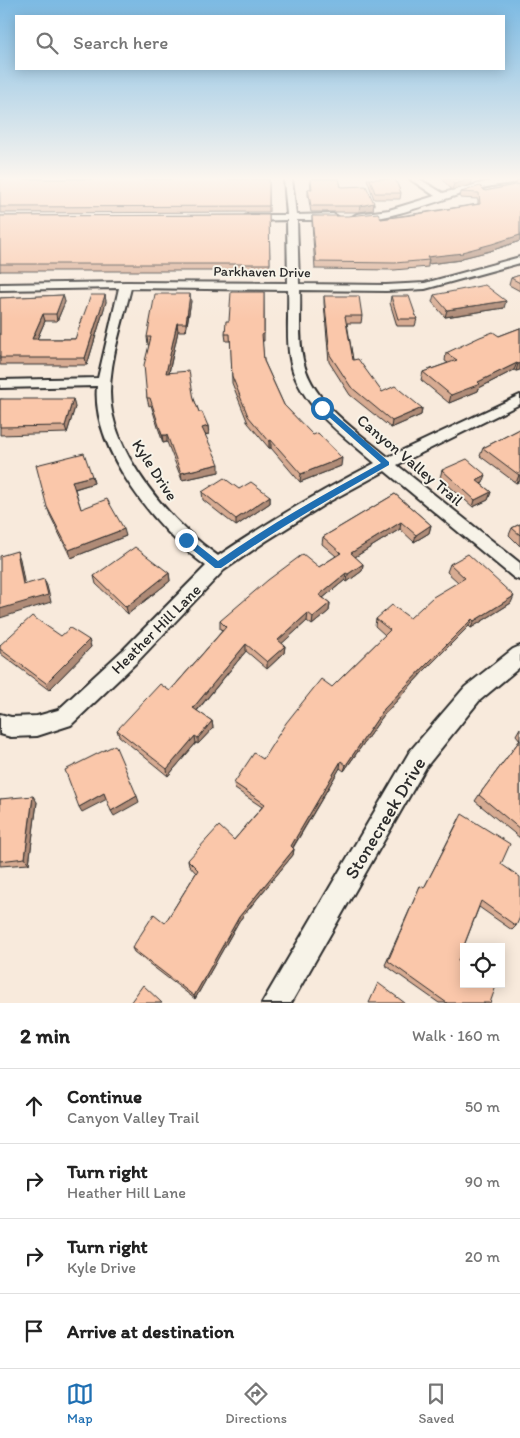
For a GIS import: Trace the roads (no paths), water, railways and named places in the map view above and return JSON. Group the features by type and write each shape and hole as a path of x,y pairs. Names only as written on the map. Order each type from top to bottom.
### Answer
{"street":[{"name":"Canyon Valley Trail","path":"292,226 296,360 303,382 322,408 386,464 520,574"},
{"name":"Parkhaven Drive","path":"0,287 126,285 386,288 425,286 520,260"},
{"name":"Kyle Drive","path":"126,285 105,382 104,404 111,429 124,459 149,498 186,540 218,565"},
{"path":"0,384 105,382"},
{"name":"Heather Hill Lane","path":"0,724 11,727 37,726 64,718 131,655 218,565 307,507 386,464 520,399"},
{"name":"Stonecreek Drive","path":"276,1003 418,759 472,694 520,655"}]}
